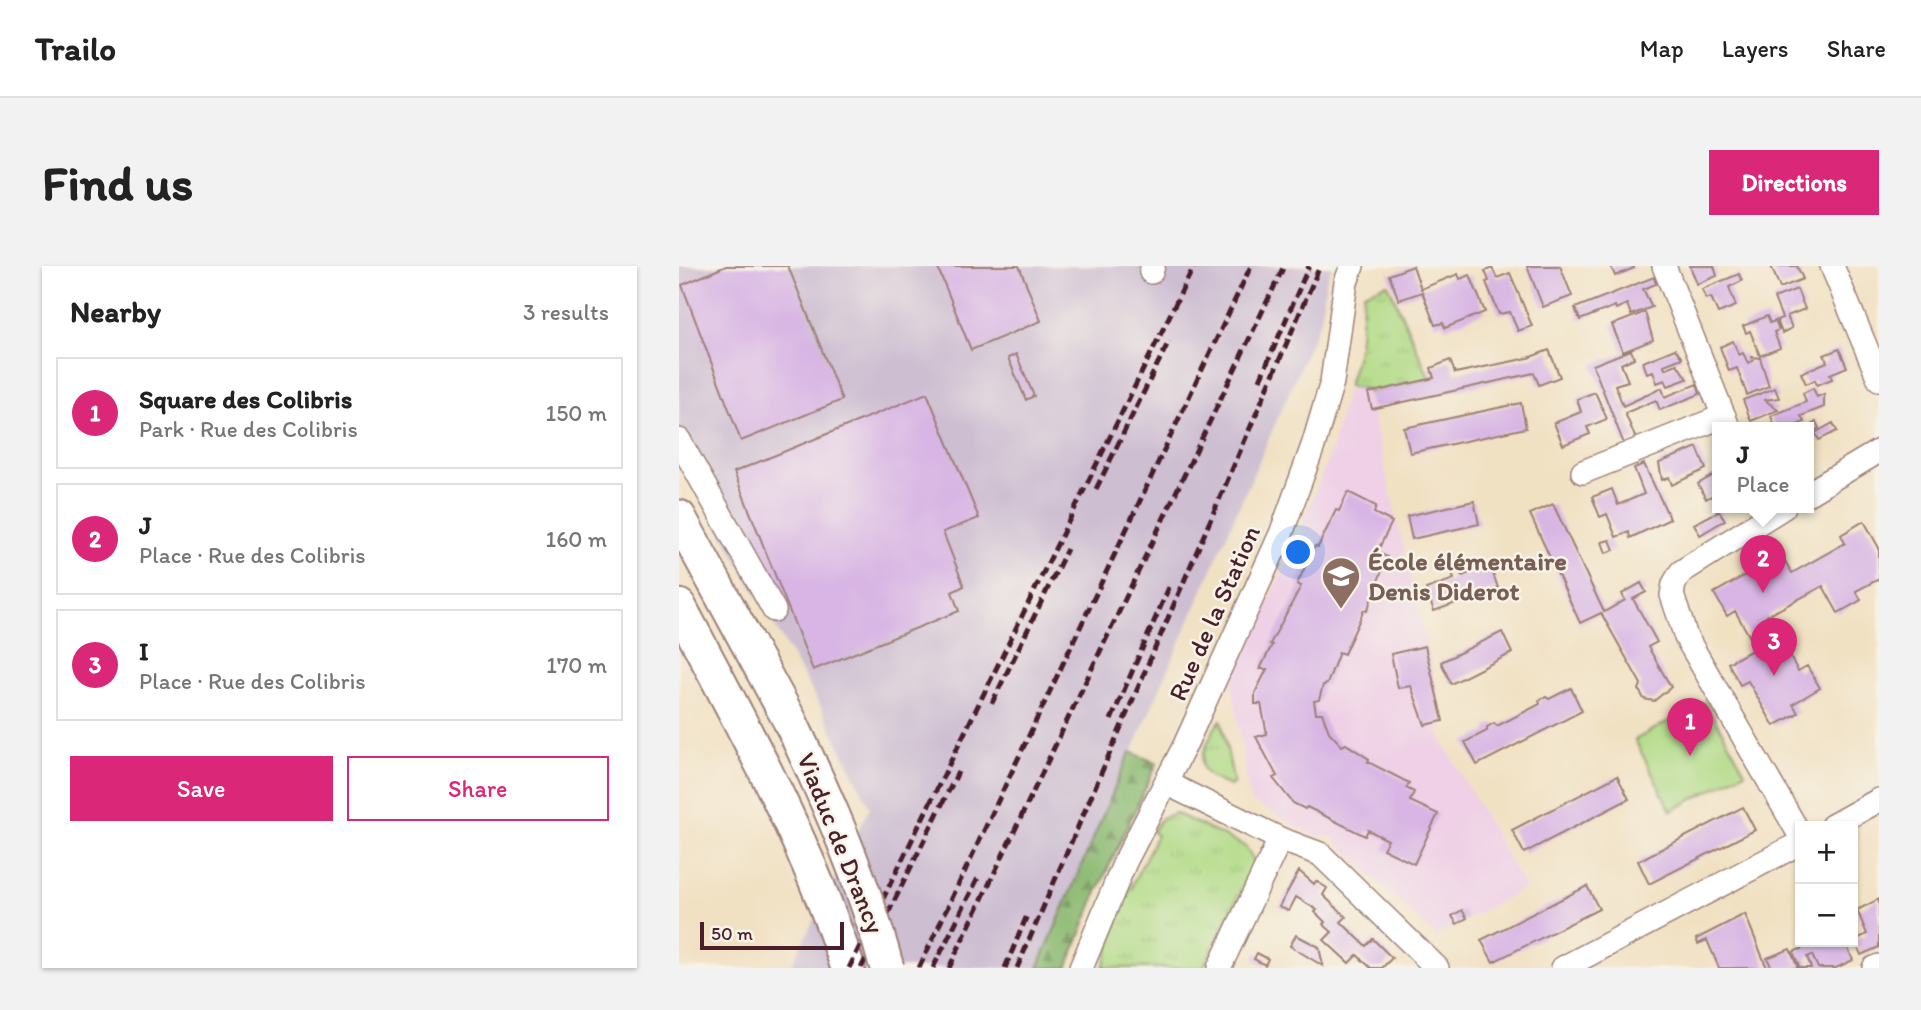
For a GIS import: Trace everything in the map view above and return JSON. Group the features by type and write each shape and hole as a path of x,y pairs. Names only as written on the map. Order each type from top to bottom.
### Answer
{"highway":[{"name":"Viaduc de Drancy","path":"679,517 790,720 842,834 887,968"},
{"name":"Viaduc de Drancy","path":"679,606 788,812 848,968"}],"street":[{"name":"Rue de la Station","path":"1081,968 1125,862 1166,783 1250,605 1313,446 1332,382 1346,282 1352,266"},
{"path":"1664,266 1726,421"},
{"path":"1832,266 1879,379"},
{"path":"1584,472 1712,426"},
{"path":"679,440 775,610"},
{"path":"1814,489 1879,451"},
{"path":"1774,513 1681,572 1674,584 1672,595 1686,637 1795,826"},
{"path":"1166,783 1280,839 1320,854 1437,968"},
{"path":"1841,821 1879,800"},
{"path":"1219,968 1280,839"},
{"path":"1563,968 1795,846"},
{"path":"1874,968 1879,966"}],"shaded area":[{"path":"679,266 1332,266 1326,281 1321,319 1038,968 790,968 870,807 821,707 679,459"},
{"name":"École élémentaire Denis Diderot","path":"1348,386 1367,389 1444,725 1437,731 1525,888 1435,936 1332,837 1313,835 1250,801 1232,684 1298,536 1330,453"}],"green space":[{"path":"1388,284 1430,379 1368,393 1367,389 1348,386 1359,347 1364,293"},
{"path":"1705,701 1745,772 1671,811 1635,740"},
{"path":"1221,720 1234,783 1230,786 1207,774 1202,764 1205,750"},
{"path":"1130,752 1157,763 1097,892 1067,968 1038,968"},
{"path":"1175,813 1245,846 1255,862 1203,968 1103,968 1125,899 1157,835 1152,832 1161,818"}],"building":[{"path":"726,266 788,266 842,400 741,441 682,285"},
{"path":"937,266 1019,266 1041,321 971,350"},
{"path":"1413,266 1421,289 1458,274 1460,279 1470,275 1485,312 1445,328 1443,323 1435,325 1422,292 1399,300 1389,275"},
{"path":"1527,266 1560,266 1572,296 1543,307"},
{"path":"1611,266 1634,266 1634,268 1615,276"},
{"path":"1690,266 1714,266 1717,276 1697,284"},
{"path":"1771,266 1797,266 1803,279 1780,288"},
{"path":"1492,268 1497,278 1510,273 1532,326 1518,331 1510,312 1499,314 1486,282 1489,281 1485,271"},
{"path":"1739,274 1742,281 1729,287 1736,306 1718,313 1711,297 1706,299 1702,289"},
{"path":"1654,277 1656,284 1643,289 1652,307 1631,315 1627,304 1616,309 1615,306 1580,320 1575,308"},
{"path":"1797,289 1805,309 1787,316 1792,328 1782,333 1777,320 1782,318 1774,298"},
{"path":"1645,312 1653,340 1623,352 1612,325"},
{"path":"1767,316 1770,323 1775,321 1779,330 1774,332 1780,348 1760,356 1750,331 1746,333 1743,326"},
{"path":"1733,341 1739,355 1743,353 1748,363 1753,361 1752,357 1760,358 1769,386 1747,395 1737,368 1729,371 1720,347"},
{"path":"1675,349 1682,358 1664,365 1665,369 1677,364 1687,379 1668,386 1665,380 1657,383 1653,371 1647,373 1643,362"},
{"path":"1839,349 1847,367 1830,374 1832,379 1817,385 1815,380 1806,384 1801,373 1827,362 1824,355"},
{"path":"1549,350 1560,377 1539,385 1534,373 1372,409 1368,393 1434,378 1431,368 1450,360 1455,373 1528,358"},
{"path":"1631,350 1634,358 1621,364 1628,381 1615,385 1623,406 1662,388 1665,397 1697,384 1700,394 1660,410 1656,400 1625,413 1636,439 1624,444 1593,365"},
{"path":"1016,354 1034,396 1026,400 1008,358"},
{"path":"1775,388 1779,398 1765,400 1778,410 1751,421 1743,400"},
{"path":"1813,388 1817,397 1824,394 1824,407 1801,416 1804,422 1773,422 1771,416 1806,402 1803,393"},
{"path":"1595,392 1607,419 1587,427 1590,434 1563,445 1554,423 1581,412 1577,399"},
{"path":"927,393 979,518 943,532 964,586 952,592 959,611 813,670 734,472"},
{"path":"1521,403 1526,428 1410,453 1404,428"},
{"path":"1833,423 1837,431 1819,440 1815,433"},
{"path":"1697,447 1706,469 1672,485 1669,477 1662,480 1659,463"},
{"path":"1644,464 1670,519 1630,538 1629,532 1616,537 1607,514 1600,517 1592,497 1612,489 1618,505 1644,494 1634,468"},
{"path":"1712,476 1712,496 1706,499 1698,484"},
{"path":"1348,492 1376,506 1374,513 1392,522 1377,552 1387,557 1367,611 1364,610 1344,654 1339,652 1319,700 1314,701 1316,713 1322,713 1329,732 1342,746 1346,744 1369,759 1368,762 1409,783 1406,788 1414,792 1410,801 1438,814 1414,864 1383,849 1388,840 1368,830 1365,836 1307,807 1305,809 1293,803 1273,778 1277,776 1256,737 1267,734 1261,704 1255,704 1255,693 1267,669 1260,669 1272,645 1270,644 1301,586 1297,584 1315,546 1318,547"},
{"path":"1474,501 1479,524 1412,539 1407,516"},
{"path":"1553,504 1604,612 1625,600 1622,594 1641,583 1646,592 1633,599 1657,642 1648,647 1671,687 1654,701 1644,699 1639,690 1641,684 1601,613 1580,623 1530,514"},
{"path":"1715,513 1720,513 1725,520 1700,535 1694,524"},
{"path":"1864,521 1879,548 1879,579 1856,591 1861,600 1838,613 1823,586 1767,616 1798,671 1807,666 1820,688 1793,704 1798,713 1774,726 1748,681 1740,685 1728,663 1756,648 1735,611 1727,616 1714,593 1758,568 1754,560 1776,546 1792,573 1845,543 1841,535"},
{"path":"1610,540 1614,550 1606,553 1602,542"},
{"path":"1490,565 1498,588 1434,611 1426,589 1454,579 1452,573 1459,570 1462,576"},
{"path":"1502,632 1512,653 1451,684 1441,662"},
{"path":"1425,646 1443,721 1425,725 1411,686 1398,688 1391,654"},
{"path":"1571,688 1582,711 1477,765 1465,742 1487,731 1487,727 1494,723 1497,726 1540,704 1539,700 1546,697 1549,699"},
{"path":"1617,776 1629,799 1524,853 1512,830"},
{"path":"1743,807 1755,830 1649,884 1638,861"},
{"path":"1299,871 1314,884 1316,881 1327,888 1323,895 1346,917 1341,922 1366,946 1373,939 1392,958 1382,968 1371,968 1357,955 1349,963 1324,940 1332,932 1323,924 1325,922 1315,912 1317,910 1296,897 1289,911 1279,907"},
{"path":"1587,886 1599,909 1493,962 1481,940"},
{"path":"1879,899 1879,947 1861,955 1858,938 1867,934 1858,910"},
{"path":"1462,910 1467,918 1457,924 1452,916"},
{"path":"1745,914 1767,968 1719,968 1707,940 1698,944 1696,939"},
{"path":"1296,935 1319,947 1323,966 1290,946"},
{"path":"1806,947 1847,947 1853,960 1836,968 1818,968 1812,955 1807,957 1811,968 1800,968 1793,952"},
{"path":"1790,949 1798,968 1772,968 1767,958"},
{"path":"1257,953 1268,959 1265,965 1254,959"}],"railway":[{"path":"849,968 1194,266"},
{"path":"919,968 1251,266"},
{"path":"949,968 1284,266"},
{"path":"1260,380 1309,266"},
{"path":"1017,968 1320,266"},
{"path":"1096,489 1169,341"},
{"path":"992,703 1067,549"},
{"path":"1111,720 1170,585"},
{"path":"861,968 958,772"},
{"path":"933,968 979,876"},
{"path":"1005,968 1028,913"}],"place":[{"name":"J","path":"1763,593"},
{"name":"École élémentaire Denis Diderot","path":"1341,610"},
{"name":"I","path":"1774,676"},
{"name":"Square des Colibris","path":"1690,756"}]}
